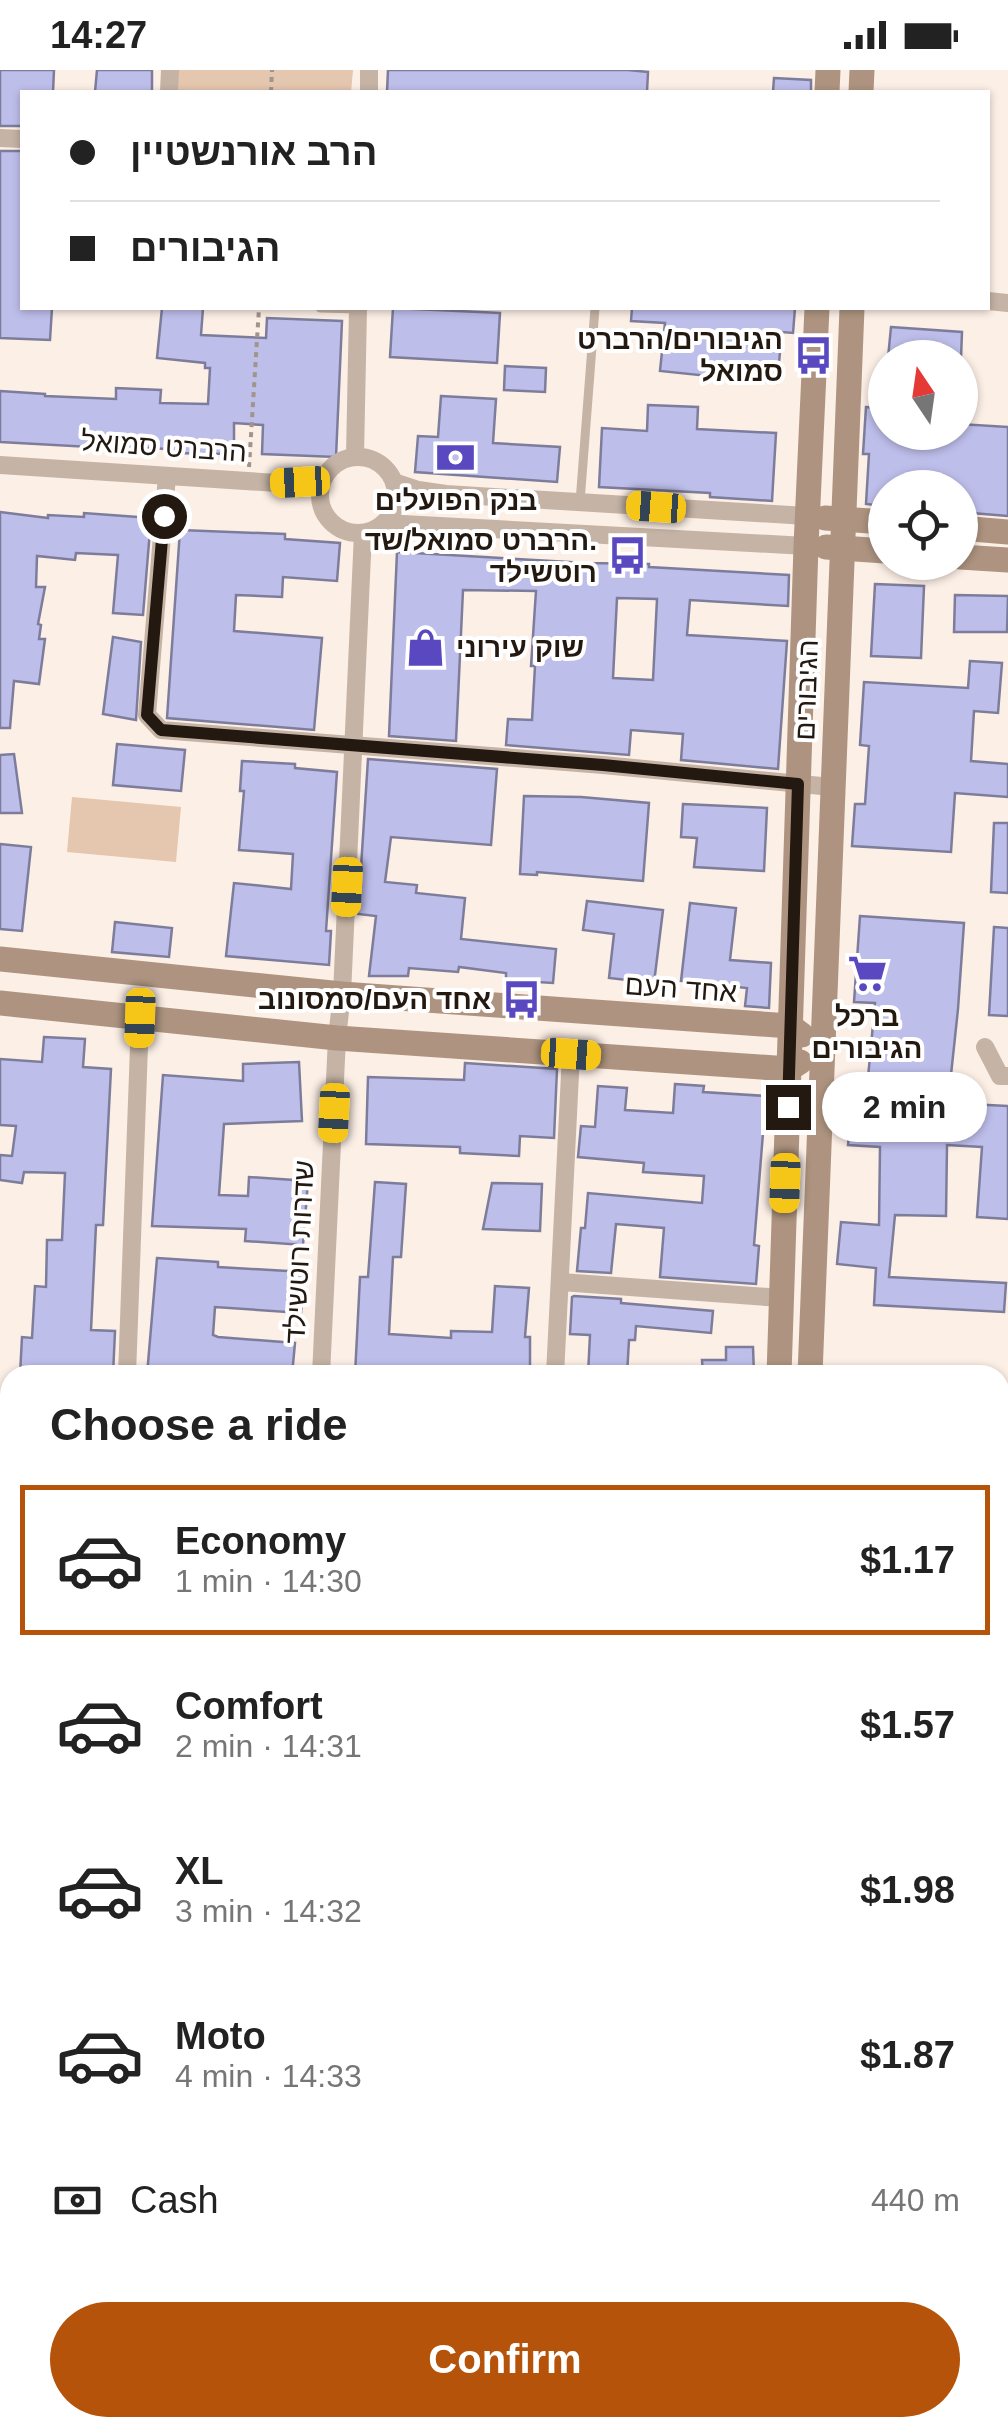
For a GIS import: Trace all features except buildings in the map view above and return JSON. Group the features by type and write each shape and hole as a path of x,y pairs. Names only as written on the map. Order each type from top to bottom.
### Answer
{"street":[{"path":"355,456 358,310"},
{"name":"הגיבורים","path":"778,1365 817,310"},
{"name":"הגיבורים","path":"810,1365 852,310"},
{"path":"384,523 395,504 394,482 388,471 379,462 355,456 332,466 320,488 323,511 330,522 351,532 363,532 384,523 868,550"},
{"name":"הרברט סמואל","path":"0,465 248,482 300,482 324,476"},
{"path":"167,476 147,715 161,730 832,787"},
{"path":"394,482 446,494 868,521"},
{"path":"978,530 1008,532"},
{"name":"שדרות רוטשילד","path":"321,1365 363,532"},
{"path":"978,558 1008,560"},
{"name":"אחד העם","path":"0,958 342,994 790,1026"},
{"path":"0,1003 337,1038 788,1069 822,1050 790,1026"},
{"path":"127,1365 140,1018"},
{"path":"985,1047 1000,1076 1008,1076"},
{"path":"556,1365 571,1054"},
{"path":"561,1282 781,1298"}],"lane":[{"path":"580,502 595,310"}],"path":[{"path":"248,482 259,310"}],"shaded area":[{"path":"176,70 353,70 351,90 175,90"},
{"path":"72,797 181,807 176,862 67,852"}],"place":[{"name":"הגיבורים/הרברט סמואל","path":"813,355"},
{"name":"בנק הפועלים","path":"456,458"},
{"name":"הרברט סמואל/שד. רוטשילד","path":"627,556"},
{"name":"שוק עירוני","path":"426,647"},
{"name":"ברכל הגיבורים","path":"867,974"},
{"name":"אחד העם/סמסונוב","path":"521,999"}],"route":[{"path":"164,516 147,715 161,730 798,784 788,1107"}]}
